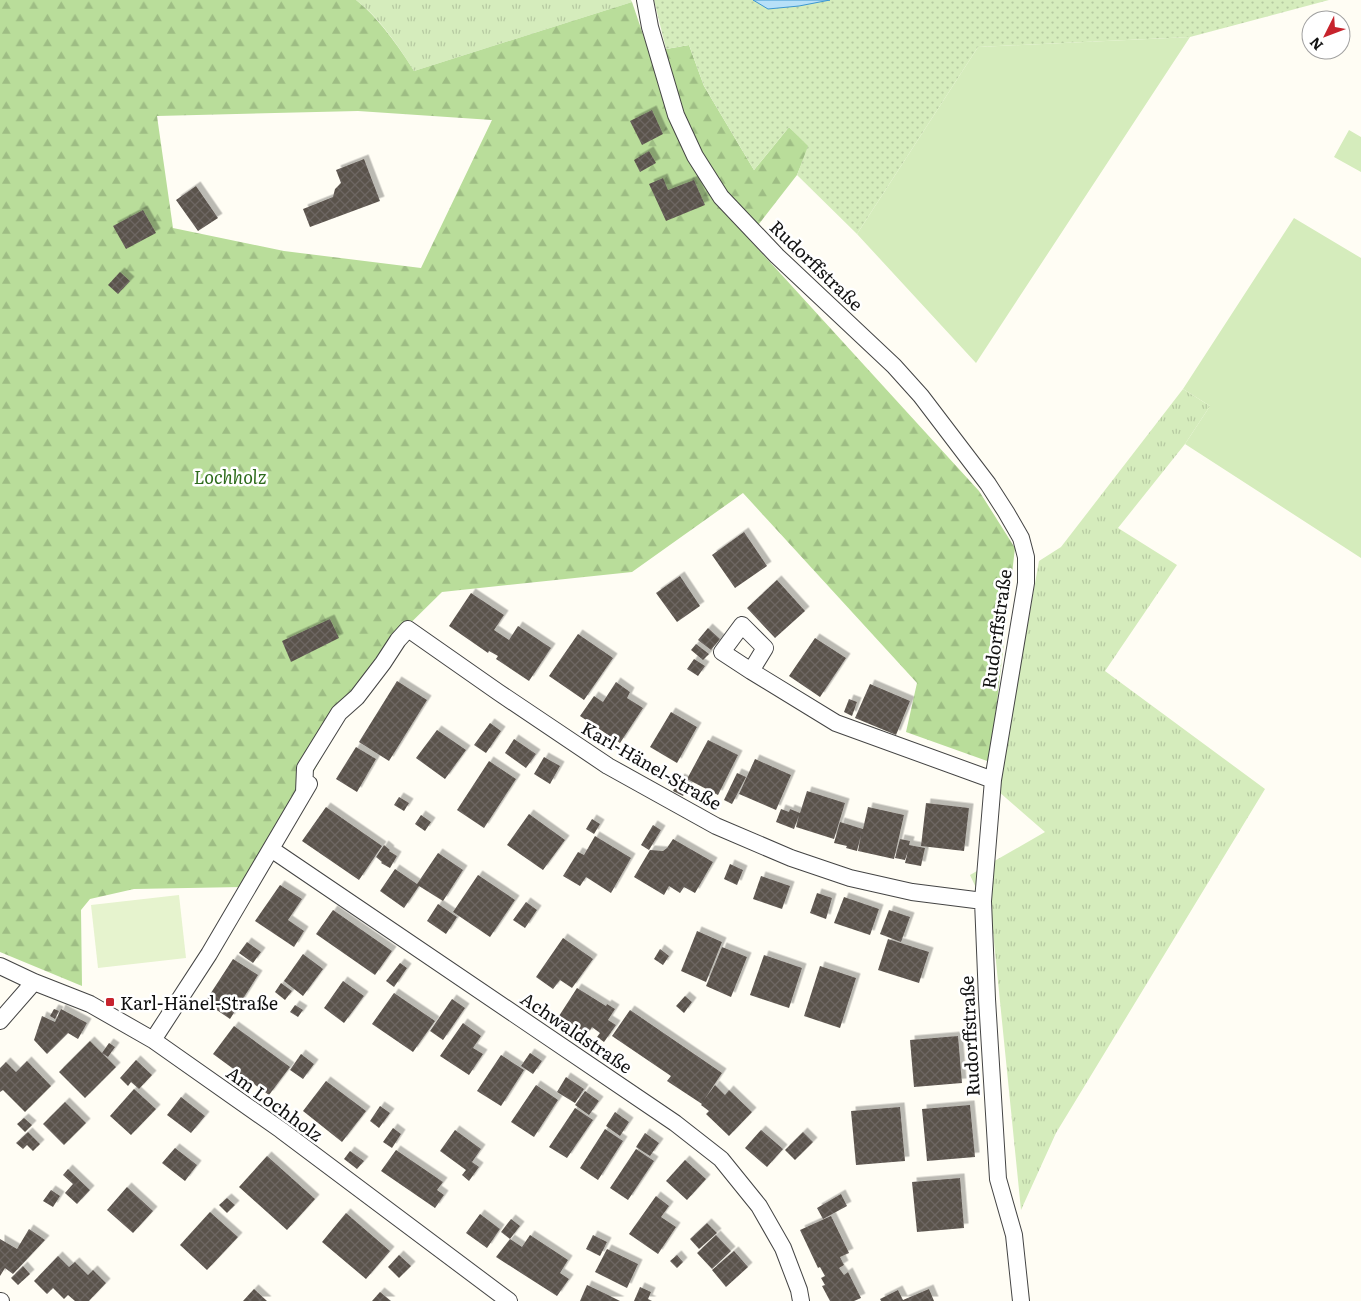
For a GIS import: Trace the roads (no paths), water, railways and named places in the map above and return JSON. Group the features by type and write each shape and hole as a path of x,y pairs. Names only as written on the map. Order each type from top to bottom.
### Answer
{"street":[{"name":"Rudorffstraße","path":"644,0 676,115 695,156 721,197 777,256 894,366 921,396 988,484 1021,538 1026,557 1026,583 993,780 983,901 998,1179 1014,1235 1021,1301"},
{"name":"Karl-Hänel-Straße","path":"153,1040 209,954 304,792 305,768 339,712 357,697 408,629 608,766 716,826 791,858 850,878 912,892 983,901"},
{"path":"751,671 836,723 993,780"},
{"name":"Achwaldstraße","path":"271,850 675,1122 721,1159 759,1206 784,1248 801,1301"},
{"name":"Am Lochholz","path":"0,966 34,982 90,1004 153,1040 273,1125 509,1301"},
{"path":"0,1021 34,982"}],"water":[{"path":"753,0 830,0 768,9"}],"place":[{"name":"Karl-Hänel-Straße","path":"110,1002"}],"park label":[{"name":"Lochholz","path":"230,476"}]}
